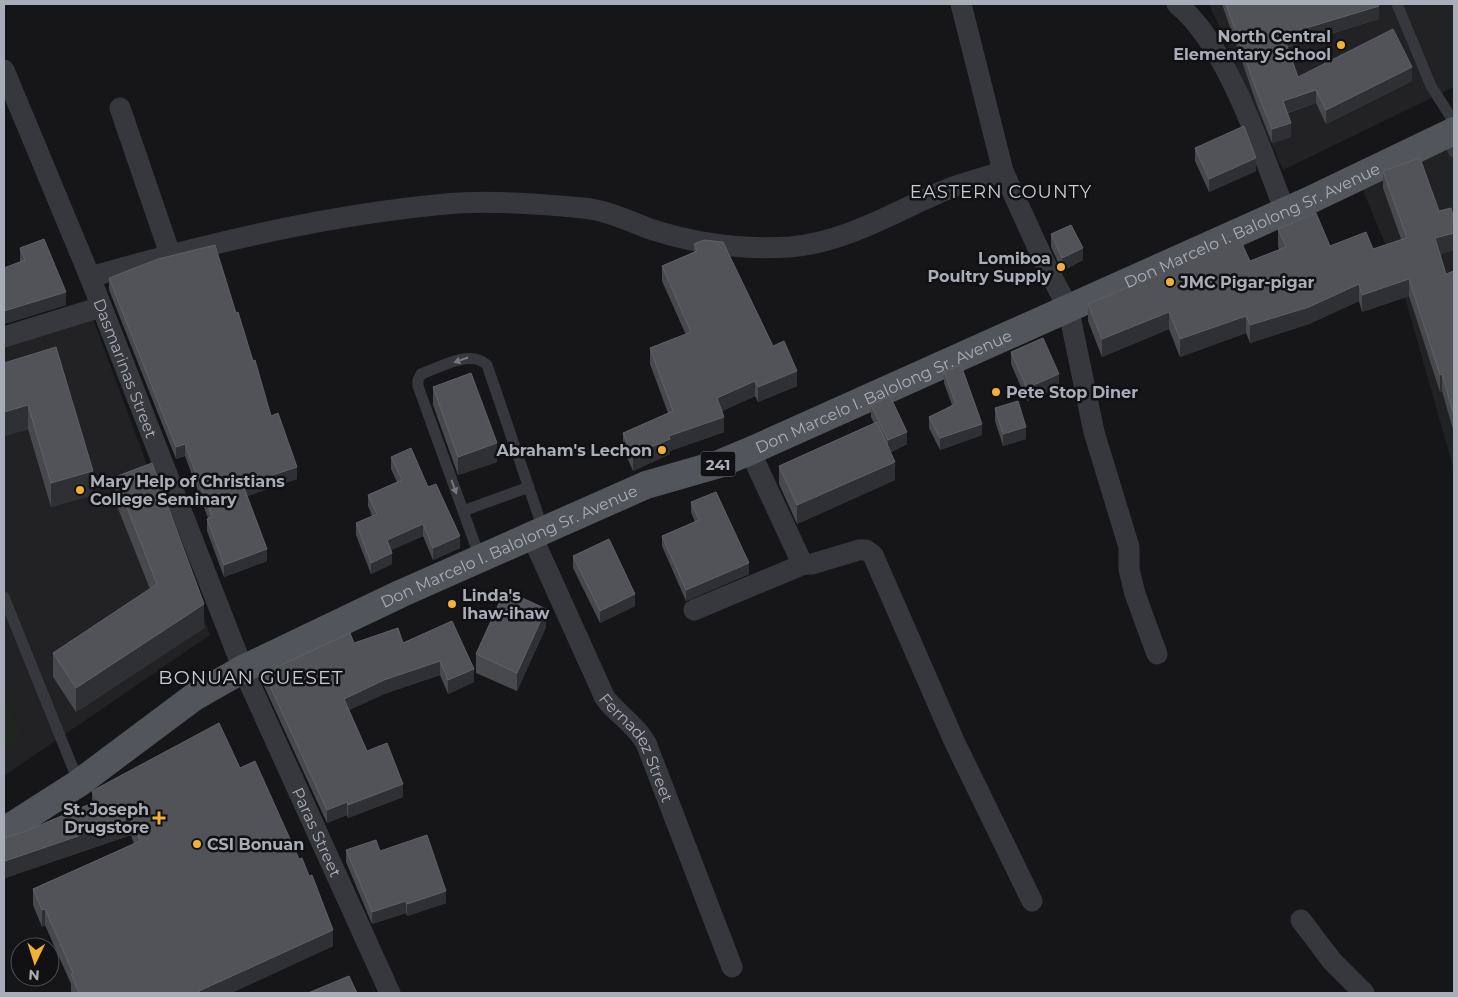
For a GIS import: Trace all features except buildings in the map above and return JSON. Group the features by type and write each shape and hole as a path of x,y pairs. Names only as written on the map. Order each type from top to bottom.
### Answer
{"main road":[{"name":"Don Marcelo I. Balolong Sr. Avenue","path":"4,830 79,784 194,697 243,669 537,532 646,484 719,464 750,451 1068,306 1452,135"}],"street":[{"path":"961,4 1003,171 1049,272 1068,306 1094,432 1129,547 1129,569 1134,594 1157,654"},
{"path":"1177,4 1215,48 1250,123 1285,211"},
{"name":"Dasmarinas Street","path":"4,70 90,277 100,307 243,669"},
{"path":"120,108 170,254"},
{"path":"90,277 170,254 342,218 448,203 531,204 586,208 702,244 753,248 791,247 845,235 954,187 1003,171"},
{"path":"4,337 100,307"},
{"path":"750,451 801,562 804,564"},
{"name":"Fernadez Street","path":"537,532 604,698 639,730 646,743 732,967"},
{"path":"694,610 804,564 835,558 859,550 866,550 873,555 955,743 1032,901"},
{"name":"Paras Street","path":"243,669 390,993"},
{"path":"1300,920 1332,961 1364,993"}],"lane":[{"path":"1397,4 1452,135"},
{"path":"480,558 418,386 421,374 471,357 482,360 487,365 495,383 529,487 537,532"},
{"path":"463,511 529,487"},
{"path":"4,598 79,784"}],"shaded area":[{"name":"North Central Elementary School","path":"1209,4 1454,4 1454,87 1283,170"},
{"path":"1454,147 1454,470 1400,280 1362,188"},
{"name":"Mary Help of Christians College Seminary","path":"93,319 210,635 4,776 4,346"},
{"path":"4,695 22,740 4,747"}],"place":[{"name":"North Central Elementary School","path":"1341,45"},
{"name":"Lomiboa Poultry Supply","path":"1061,267"},
{"name":"JMC Pigar-pigar","path":"1170,282"},
{"name":"Pete Stop Diner","path":"996,392"},
{"name":"Abraham's Lechon","path":"662,450"},
{"name":"Mary Help of Christians College Seminary","path":"80,490"},
{"name":"Linda's Ihaw-ihaw","path":"452,604"},
{"name":"St. Joseph Drugstore","path":"159,818"},
{"name":"CSI Bonuan","path":"197,844"}],"district":[{"name":"EASTERN COUNTY","path":"1001,192"},
{"name":"BONUAN GUESET","path":"251,677"}]}
